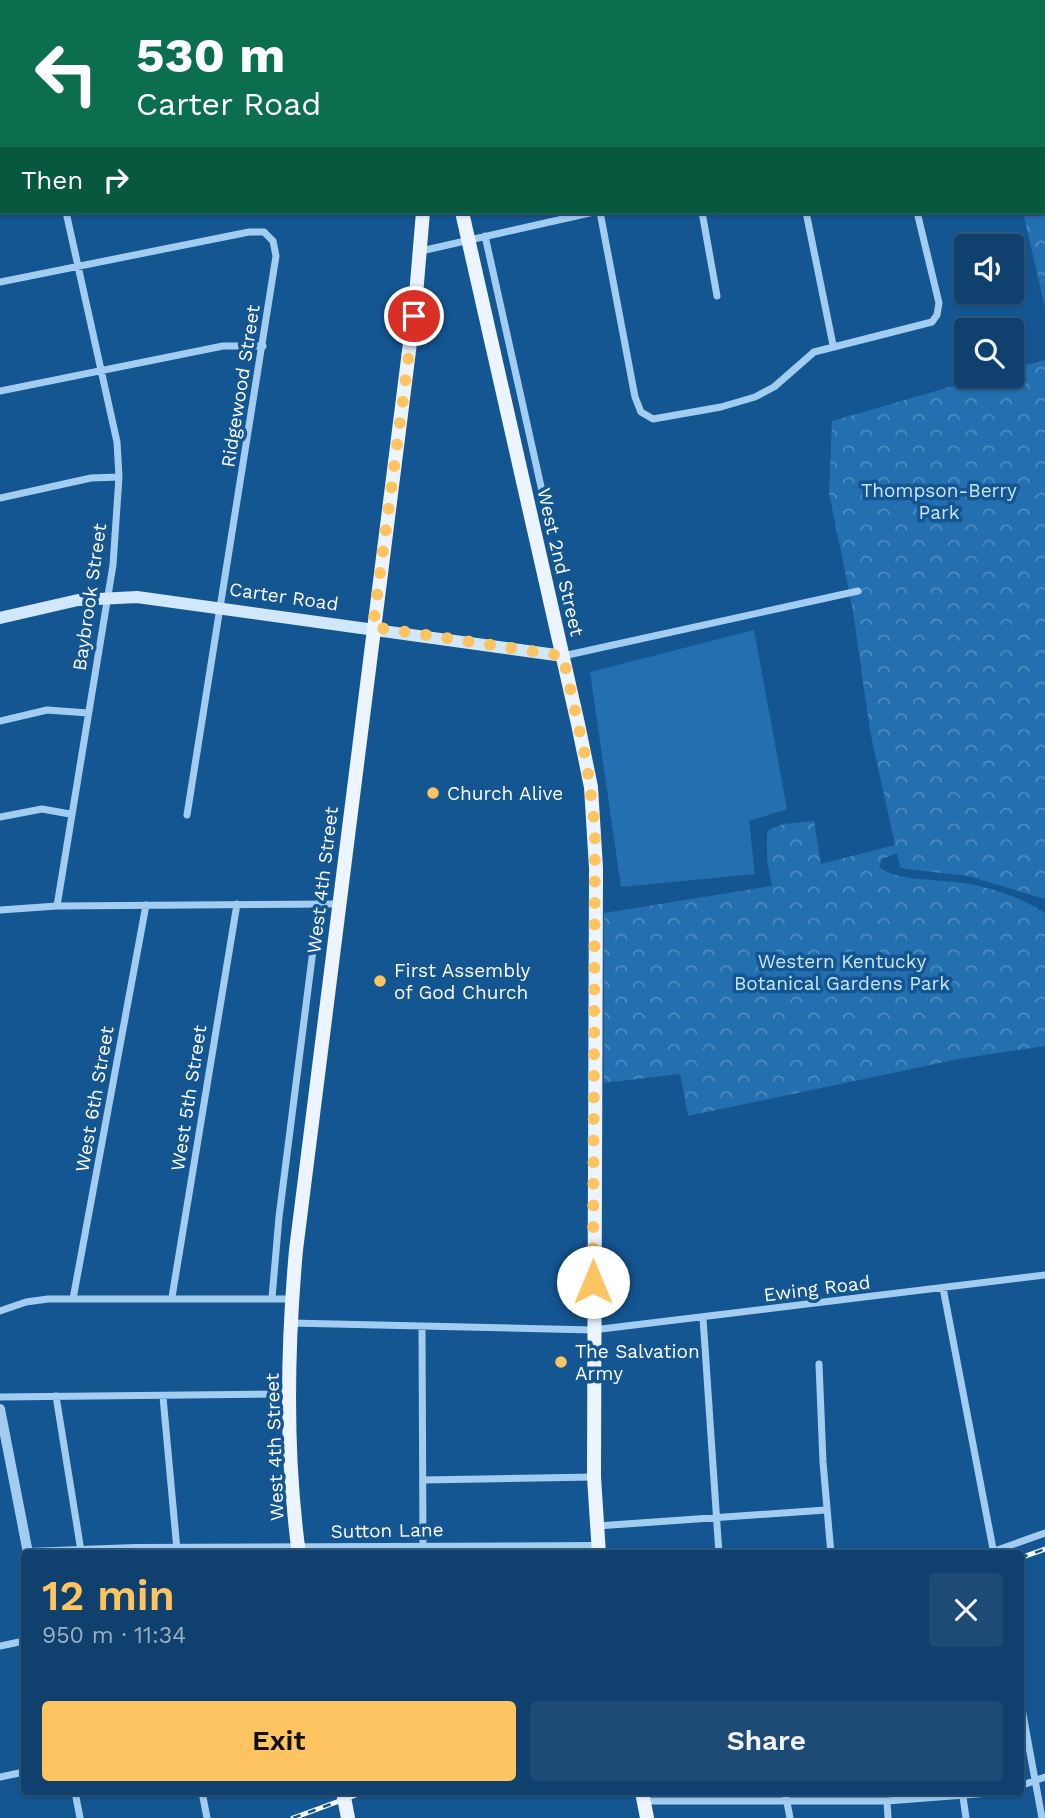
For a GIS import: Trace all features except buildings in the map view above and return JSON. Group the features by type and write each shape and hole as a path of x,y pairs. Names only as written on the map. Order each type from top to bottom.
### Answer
{"main road":[{"name":"West 4th Street","path":"299,1550 290,1467 289,1394 290,1323 300,1205 421,251 423,214"},
{"name":"West 2nd Street","path":"462,214 587,765 595,828 593,1330 594,1477 598,1550"},
{"name":"Carter Road","path":"0,618 78,600 108,597 152,598 373,627 563,656"},
{"path":"344,1795 348,1818"},
{"path":"643,1797 647,1818"}],"street":[{"name":"Baybrook Street","path":"57,906 70,814 108,597 119,477 117,442 99,371 66,214"},
{"path":"421,251 585,214"},
{"path":"600,214 635,397 642,412 653,419 721,407 755,397 774,387 805,357 833,345 932,322 939,309 917,214"},
{"path":"702,214 717,296"},
{"path":"806,214 833,345"},
{"name":"Ridgewood Street","path":"0,282 219,237 264,232 273,241 276,256 263,346 187,815"},
{"name":"West 2nd Street","path":"485,236 542,491"},
{"path":"0,391 223,345 263,346"},
{"path":"519,462 534,460"},
{"path":"0,498 91,478 119,477"},
{"path":"563,656 859,591"},
{"path":"0,721 47,710 88,713"},
{"path":"0,817 41,809 70,814"},
{"name":"West 4th Street","path":"272,1298 279,1217 319,903"},
{"name":"West 5th Street","path":"172,1297 237,904"},
{"path":"0,910 57,906 339,904"},
{"name":"West 6th Street","path":"73,1299 146,905"},
{"name":"Ewing Road","path":"290,1323 593,1330 1045,1275"},
{"path":"943,1288 990,1550"},
{"path":"0,1311 26,1302 73,1299 292,1299"},
{"path":"703,1318 719,1550"},
{"path":"422,1328 423,1547"},
{"path":"819,1363 831,1550"},
{"path":"0,1397 289,1394"},
{"path":"56,1396 81,1550"},
{"path":"163,1397 177,1550"},
{"path":"0,1409 27,1550"},
{"path":"423,1480 594,1477"},
{"path":"596,1527 716,1516 827,1510"},
{"path":"999,1550 1045,1533"},
{"name":"Sutton Lane","path":"330,1550 423,1547 598,1550"},
{"path":"0,1646 21,1642"},
{"path":"1024,1718 1042,1818"},
{"path":"0,1777 21,1773"},
{"path":"1024,1784 1045,1777"},
{"path":"76,1795 80,1818"},
{"path":"203,1795 207,1818"},
{"path":"786,1795 790,1818"},
{"path":"843,1795 844,1801"},
{"path":"643,1797 887,1801 904,1796 979,1795"},
{"path":"963,1797 966,1818"},
{"path":"887,1801 888,1818"}],"green space":[{"path":"1023,214 1045,214 1045,307"},
{"path":"1045,360 1045,899 968,876 906,869 900,867 897,853 882,859 879,867 909,878 959,882 989,889 1018,899 1045,913 1045,1046 959,1059 688,1116 680,1074 604,1083 604,913 772,886 767,860 767,831 783,824 814,821 821,864 895,845 870,731 853,611 829,493 832,421 954,386 954,388 1024,388 1024,366"},
{"path":"754,630 787,809 749,821 755,874 621,887 590,672"}],"railway":[{"path":"1024,1557 1045,1549"},
{"path":"293,1818 356,1795"}],"place":[{"name":"Church Alive","path":"433,793"},
{"name":"First Assembly of God Church","path":"380,981"},
{"name":"The Salvation Army","path":"561,1362"}],"route":[{"path":"414,316 373,627 563,656 587,765 595,828 593,1282"}],"park label":[{"name":"Thompson-Berry Park","path":"939,501"},
{"name":"Western Kentucky Botanical Gardens Park","path":"842,972"}]}
